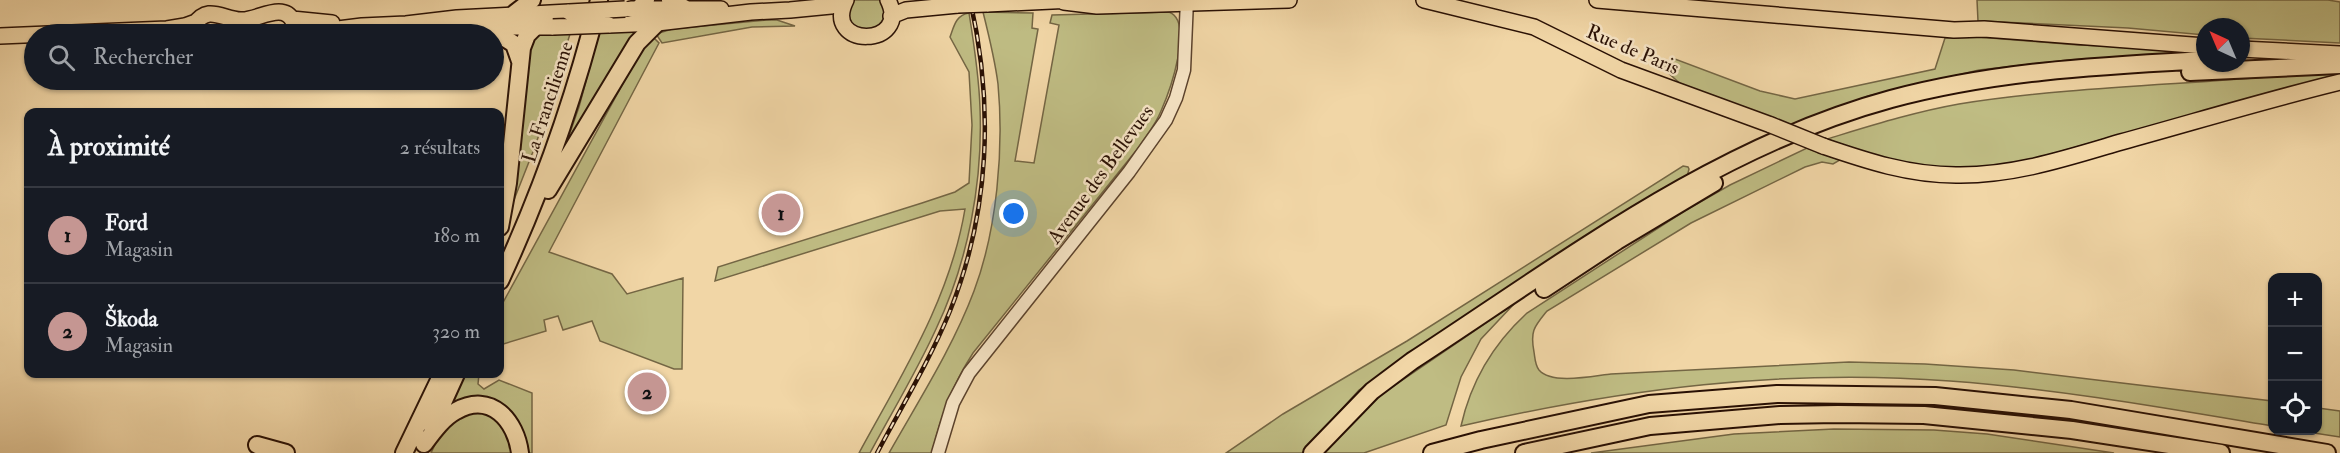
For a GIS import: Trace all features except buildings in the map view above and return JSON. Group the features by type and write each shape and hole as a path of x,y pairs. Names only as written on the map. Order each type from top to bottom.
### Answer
{"highway":[{"name":"La Francilienne","path":"504,244 554,120 587,0"},
{"name":"La Francilienne","path":"504,271 563,126 599,0"},
{"path":"515,13 545,16"},
{"path":"504,205 525,40 545,16"},
{"path":"517,243 637,43 632,16"},
{"path":"504,37 514,44 521,63"},
{"path":"2250,59 2332,54"},
{"path":"1312,453 1372,391 1412,361 1666,197 1737,158 1806,128 1862,108 1953,84 2055,69 2196,61"},
{"path":"1544,289 1617,241 1734,172 1820,135 1902,108 1965,92 2065,79 2340,65"},
{"path":"404,453 440,378"},
{"path":"422,449 454,378"},
{"path":"1432,453 1481,440 1649,404 1777,394 1935,396 2071,410 2327,453"},
{"path":"422,449 454,412 469,405 481,405 492,408 507,418 517,435 520,453"},
{"path":"1524,453 1650,426 1780,415 1838,414 1924,415 2072,430 2221,453"},
{"path":"257,444 286,453"}],"main road":[{"path":"790,10 832,13 843,21 851,32 868,38 886,29 891,16 888,0"},
{"path":"915,0 951,5"},
{"path":"891,16 902,10 951,5 1070,1 1097,6 1289,0"},
{"name":"Rue de Paris","path":"1424,0 1534,27 1603,62 1823,146 1877,164 1920,173 1955,175 2007,172 2340,82"},
{"name":"Rue de Paris","path":"1597,0 1974,31 1984,29 2196,45"},
{"path":"843,21 842,11 845,1"},
{"path":"504,25 545,16 751,12 831,6 845,1"},
{"path":"545,16 632,16 677,4 751,12"},
{"path":"199,24 208,14 245,20 278,12 289,24"},
{"path":"406,24 515,13"},
{"path":"0,36 24,35"},
{"path":"0,45 24,44"},
{"path":"2250,49 2332,54"}],"street":[{"name":"Avenue des Bellevues","path":"938,453 945,425 969,373 990,350 1130,172 1166,120 1176,98 1184,70 1187,2"},
{"name":"Avenue des Bellevues","path":"946,453 964,398 990,350"}],"shaded area":[{"path":"852,0 881,0 884,11 879,25 865,30 852,25 849,12"},
{"path":"1977,0 2328,0 2340,2 2340,43 2250,38 2250,18 2196,18 2196,34 2128,28 1978,21"},
{"path":"983,12 1033,13 1032,28 1038,29 1015,161 1034,163 1059,25 1050,23 1052,15 1169,12 1176,18 1180,29 1178,58 1159,116 1139,147 973,353 948,401 932,453 889,453 935,373 966,312 988,242 997,189 1000,109 995,66"},
{"path":"969,13 979,84 980,136 976,193 965,249 947,303 921,360 870,453 859,453 907,365 936,305 958,242 965,209 940,211 715,281 718,267 955,192 969,183 972,125 969,72 950,37 958,19"},
{"path":"777,20 795,26 752,27 662,43 656,34 672,29"},
{"path":"633,31 634,36 568,146 566,144 579,107 599,33"},
{"path":"570,34 536,144 510,210 528,50 536,35"},
{"path":"1978,37 2078,45 2195,49 2196,53 2068,60 1979,70 1868,96 1792,126 1684,87 1665,70 1666,62 1675,59 1760,91 1795,99 1935,69 1945,38"},
{"path":"654,38 659,43 549,252 612,274 627,294 683,278 682,369 674,369 600,341 592,321 563,330 558,316 544,320 546,331 504,344 504,301 649,39"},
{"path":"2340,70 2340,75 2053,154 1994,166 1955,169 1922,166 1858,151 1827,139 1925,111 2006,97"},
{"path":"1807,148 1840,160 1833,164 1822,162 1805,167 1691,223 1547,311 1536,325 1533,334 1535,359 1539,370 1553,377 1584,378 1611,374 1849,362 2014,370 2268,401 2268,425 2031,389 1950,381 1826,377 1704,385 1643,392 1461,426 1465,409 1485,364 1504,337 1527,313 1686,210 1730,185"},
{"path":"1683,166 1689,169 1687,177 1359,390 1302,453 1226,453 1283,414 1407,341"},
{"path":"1514,304 1481,339 1461,377 1446,425 1364,453 1319,453 1356,416 1385,392"},
{"path":"463,378 479,378 478,384 484,389 499,380 532,393 532,453 525,453 513,417 451,408 451,399"},
{"path":"2322,409 2340,411 2340,437 2322,434"},
{"path":"486,412 502,421 514,453 431,453 440,434 460,414"},
{"path":"1834,429 1934,430 1987,434 2114,453 1591,453 1734,434"}],"railway":[{"path":"877,453 925,365 950,311 973,235 980,196 985,118 983,78 970,0"}],"place":[{"name":"Ford","path":"781,213"},
{"name":"Škoda","path":"647,392"}]}
